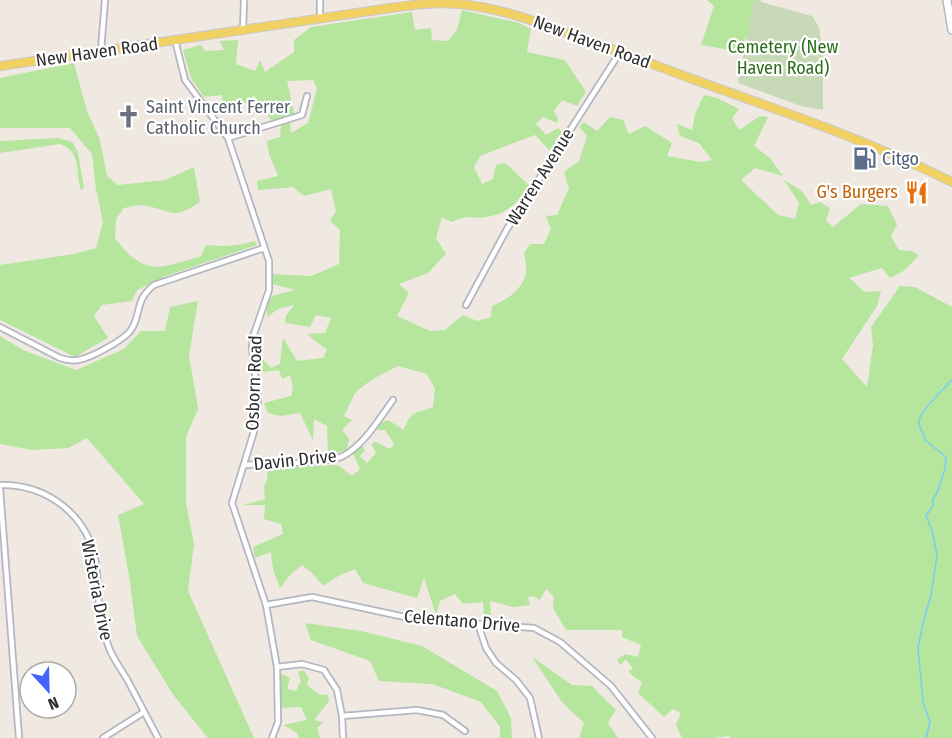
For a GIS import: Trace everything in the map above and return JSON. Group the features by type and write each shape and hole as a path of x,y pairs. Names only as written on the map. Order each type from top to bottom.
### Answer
{"main road":[{"name":"New Haven Road","path":"0,66 423,4 458,4 515,15 620,52 796,116 885,151 952,182"}],"street":[{"path":"101,50 105,0"},
{"path":"243,29 244,0"},
{"path":"320,18 321,0"},
{"path":"947,0 952,30"},
{"name":"Osborn Road","path":"175,40 185,80 228,138 268,261 269,290 253,337 252,348 258,400 255,428 232,503 266,605 277,668 278,722 272,738"},
{"name":"Warren Avenue","path":"466,305 507,229 620,52"},
{"path":"228,138 302,115 307,96"},
{"path":"0,327 60,358 81,360 126,335 132,328 142,298 154,285 264,248"},
{"name":"Davin Drive","path":"244,465 342,457 364,439 393,400"},
{"name":"Wisteria Drive","path":"0,487 24,486 45,493 61,503 81,523 92,547 96,564 98,606 109,648 158,738"},
{"path":"0,487 20,738"},
{"name":"Celentano Drive","path":"266,605 312,597 414,619 534,628 560,642 611,686 652,738"},
{"path":"478,624 486,648 496,663 516,680 530,698 539,738"},
{"path":"277,668 302,664 324,670 337,690 343,738"},
{"path":"342,716 417,710 443,715 465,731"},
{"path":"103,738 144,712"}],"green space":[{"path":"707,0 761,0 752,29 737,51 701,45 714,6"},
{"name":"Cemetery (New Haven Road)","path":"754,0 812,16 819,27 823,58 823,110 801,106 738,83"},
{"path":"462,10 519,23 531,29 527,52 565,60 586,92 577,106 562,100 554,111 558,119 557,123 543,117 536,124 546,135 558,128 566,136 550,151 535,135 480,156 474,167 482,184 493,179 496,165 505,163 530,186 516,203 500,213 485,217 466,217 452,222 442,217 436,238 446,254 428,273 399,284 409,293 397,316 430,331 445,330 463,315 477,321 491,317 492,306 503,301 518,289 526,271 524,253 530,244 544,244 551,229 546,216 557,215 569,188 564,172 579,161 587,136 579,127 584,122 597,131 610,117 623,120 629,134 645,126 672,143 667,156 701,162 712,160 699,143 680,136 677,124 692,130 695,114 704,95 717,98 739,109 732,118 739,130 760,116 768,117 754,146 770,158 783,176 755,168 741,180 778,215 795,219 799,203 784,180 802,191 811,205 820,202 830,208 826,220 833,227 861,204 888,206 897,225 891,236 899,250 911,251 919,255 905,270 890,278 882,268 849,278 865,292 881,291 877,306 842,359 867,387 873,345 871,327 900,286 915,287 952,307 952,738 731,738 729,736 682,738 676,725 681,713 673,709 664,717 638,693 642,682 628,671 633,669 626,659 620,665 617,659 626,654 638,657 641,645 622,637 622,630 566,630 553,608 554,597 546,589 540,600 533,596 528,597 530,605 513,607 490,601 491,617 484,618 483,602 463,604 455,594 440,601 436,615 424,578 417,598 363,583 355,569 323,586 302,565 280,588 273,569 271,552 255,558 253,547 283,534 281,524 264,519 265,505 244,505 265,499 264,486 268,478 266,468 338,465 352,476 360,469 353,454 362,446 365,450 360,456 367,463 376,453 371,444 376,442 390,449 394,444 385,430 378,430 377,424 388,420 404,430 411,416 433,407 435,389 427,374 398,366 371,380 355,393 344,416 352,420 342,430 349,438 347,449 328,457 327,426 314,419 313,440 300,413 280,416 268,413 264,403 291,396 293,388 290,375 282,379 279,370 258,373 258,354 271,368 280,364 283,338 297,361 323,358 327,350 307,334 325,333 331,318 316,315 310,327 285,323 286,316 294,305 278,309 267,317 267,305 272,296 295,290 273,284 271,274 311,276 339,264 340,230 330,221 336,211 331,189 304,196 293,187 258,190 257,181 278,176 269,154 267,141 280,137 281,125 290,123 291,133 308,123 317,88 313,80 287,81 295,117 271,120 254,96 244,104 223,108 222,95 204,97 191,78 183,50 201,45 205,51 224,50 220,41 238,40 236,64 255,71 260,60 265,72 294,52 294,40 311,27 412,12 415,30 431,28 432,40 448,41 457,30"},
{"path":"74,63 87,111 100,140 107,176 118,185 165,180 194,167 200,202 191,208 174,213 144,205 124,208 116,219 115,238 125,251 144,264 163,266 201,256 206,245 231,246 255,241 257,245 166,276 137,290 132,301 102,305 94,316 108,338 75,357 0,320 0,265 74,254 96,248 103,222 92,154 70,128 0,128 0,78"},
{"path":"59,138 72,142 78,152 84,188 81,190 75,157 67,147 60,144 0,153 0,141"},
{"path":"198,301 189,355 198,409 186,437 186,503 194,544 188,591 254,738 208,738 174,696 137,636 118,515 144,504 87,438 68,448 32,450 0,444 0,336 23,350 76,370 124,349 141,331 165,331 170,307"},
{"path":"305,623 361,631 422,646 497,691 511,718 512,738 500,738 500,727 481,702 432,684 379,681 370,661 311,640"},
{"path":"532,657 572,685 592,686 616,710 608,723 618,738 579,738 584,723 562,702"},
{"path":"303,670 309,678 307,685 318,694 328,695 329,701 314,720 323,722 317,728 320,738 299,738 297,733 283,725 307,720 301,707 281,708 281,674 290,678 287,689 296,691 301,681 298,672"}],"waterway":[{"path":"926,738 930,722 923,702 918,648 931,596 937,555 932,530 926,516 933,506 933,499 945,469 946,457 925,440 919,422 927,407 952,380"}],"place":[{"name":"Saint Vincent Ferrer Catholic Church","path":"128,117"},
{"name":"Citgo","path":"864,159"},
{"name":"G's Burgers","path":"916,192"}]}
